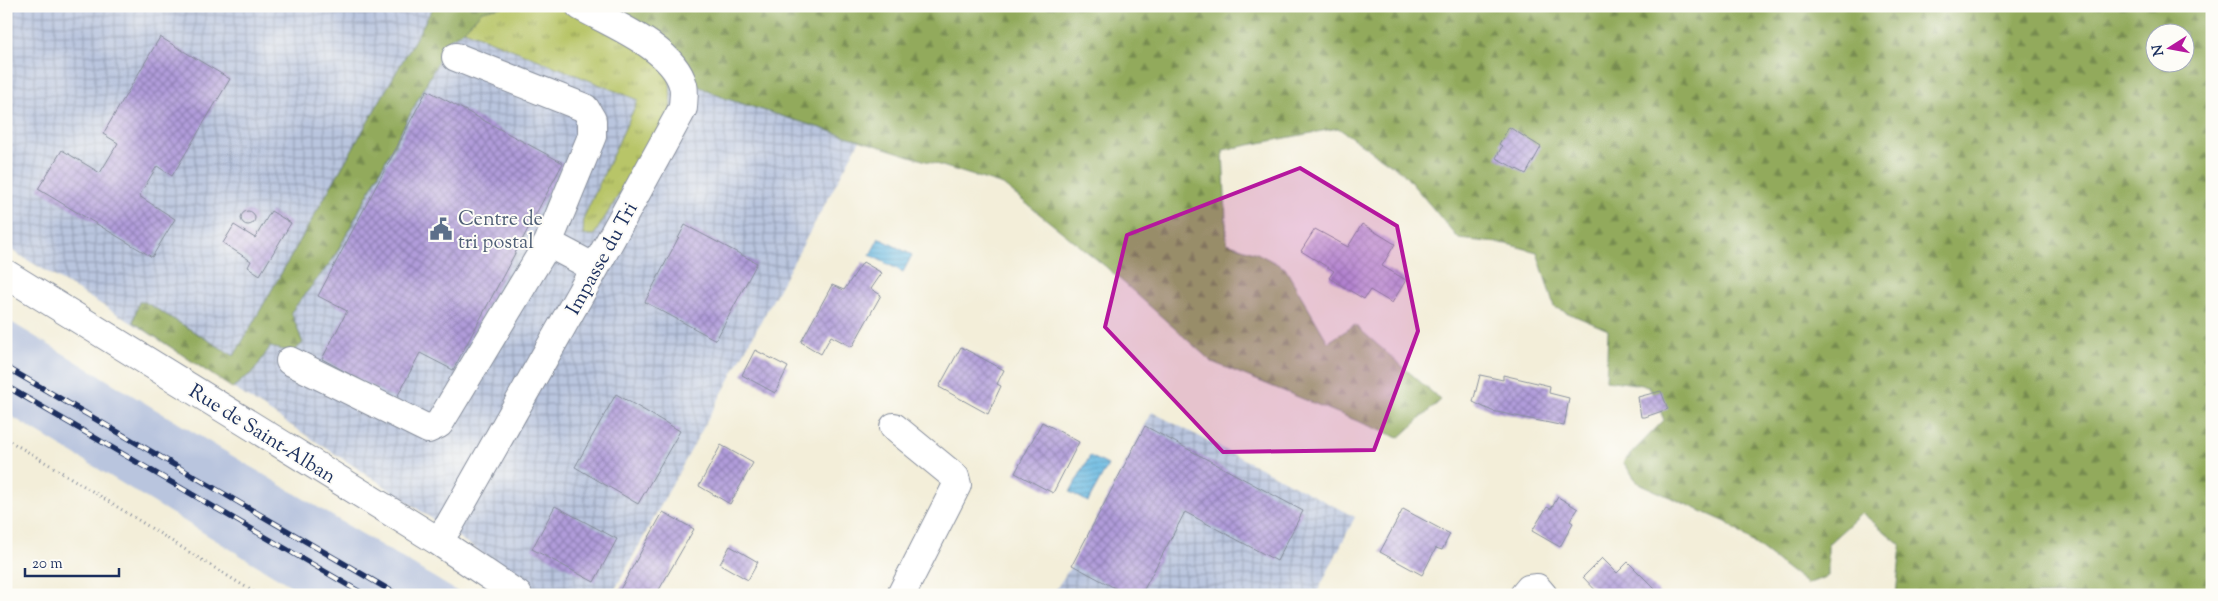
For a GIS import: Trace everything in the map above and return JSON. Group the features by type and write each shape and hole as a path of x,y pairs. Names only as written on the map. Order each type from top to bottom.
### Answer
{"street":[{"name":"Impasse du Tri","path":"438,541 450,524 595,268 683,108 684,86 675,66 656,48 580,6"},
{"path":"290,361 428,429 439,424 548,243 592,136 592,120 585,108 456,57"},
{"path":"548,243 595,268"},
{"name":"Rue de Saint-Alban","path":"6,274 438,541 518,595"},
{"path":"894,427 955,478 958,485 901,595"},
{"path":"1524,595 1530,589 1537,588 1544,595"}],"path":[{"path":"6,439 82,484 259,595"}],"highlighted area":[{"path":"1300,168 1397,226 1418,331 1374,450 1223,452 1105,327 1127,235"}],"shaded area":[{"path":"6,6 518,6 724,98 860,140 612,595 542,595 377,481 142,329 6,247"},
{"path":"6,319 463,595 306,595 6,413"},
{"path":"1152,412 1355,517 1316,595 1052,595 1072,565"}],"green space":[{"path":"434,6 505,6 482,11 464,30 450,39 334,258 291,312 303,343 293,352 270,347 254,371 232,388 133,322 139,302 145,302 234,356"},
{"path":"505,6 558,6 651,51 670,79 671,110 594,235 583,235 584,217 638,100 464,30 482,11"},
{"path":"598,6 2212,6 2212,595 1896,595 1901,545 1862,513 1828,544 1828,576 1807,584 1726,522 1638,483 1623,462 1664,420 1649,386 1606,380 1608,330 1554,307 1537,252 1507,244 1459,239 1402,172 1338,128 1223,150 1227,243 1257,253 1285,268 1328,342 1355,325 1441,400 1399,438 1212,362 1105,266 1003,185 724,98 692,83"}],"water":[{"path":"879,238 912,255 903,272 870,255"},
{"path":"1090,456 1108,465 1088,502 1070,492"}],"building":[{"path":"160,37 230,79 172,176 157,166 139,196 175,219 152,257 38,189 62,150 100,173 118,143 103,134"},
{"name":"Centre de tri postal","path":"427,90 563,163 453,370 420,353 396,399 322,359 347,311 318,296"},
{"path":"1509,127 1541,147 1526,174 1496,158 1502,146 1499,144"},
{"path":"245,211 251,211 255,218 251,225 245,225 241,221 241,215"},
{"path":"271,211 291,223 260,275 248,267 251,261 223,243 234,225 255,238"},
{"path":"1362,224 1395,244 1382,266 1406,280 1392,303 1370,290 1364,299 1329,278 1334,271 1301,251 1315,229 1348,247"},
{"path":"685,225 757,263 716,340 645,302"},
{"path":"863,262 882,273 871,289 881,295 852,347 831,336 821,354 801,342 832,285 844,290"},
{"path":"961,347 1004,370 997,384 1001,386 988,414 939,387"},
{"path":"755,350 788,367 775,393 742,375"},
{"path":"1480,375 1503,380 1503,375 1550,386 1549,393 1569,398 1564,426 1492,411 1473,402"},
{"path":"1661,391 1668,409 1641,417 1638,397"},
{"path":"616,394 680,431 638,504 575,467"},
{"path":"1042,422 1079,442 1053,493 1015,473"},
{"path":"1145,426 1303,511 1277,561 1185,512 1141,595 1128,595 1072,565"},
{"path":"721,445 753,463 730,504 699,486"},
{"path":"1558,497 1578,509 1570,521 1573,523 1560,547 1532,531 1547,507 1551,509"},
{"path":"555,506 617,539 594,582 532,549"},
{"path":"1403,509 1450,534 1442,550 1436,548 1422,575 1380,552"},
{"path":"663,512 694,529 656,595 617,595"},
{"path":"730,546 758,562 748,580 720,564"},
{"path":"1602,558 1617,573 1628,562 1661,595 1600,595 1583,577"}],"railway":[{"path":"6,367 398,595"},
{"path":"6,386 365,595"}],"place":[{"name":"Centre de tri postal","path":"441,229"}]}
